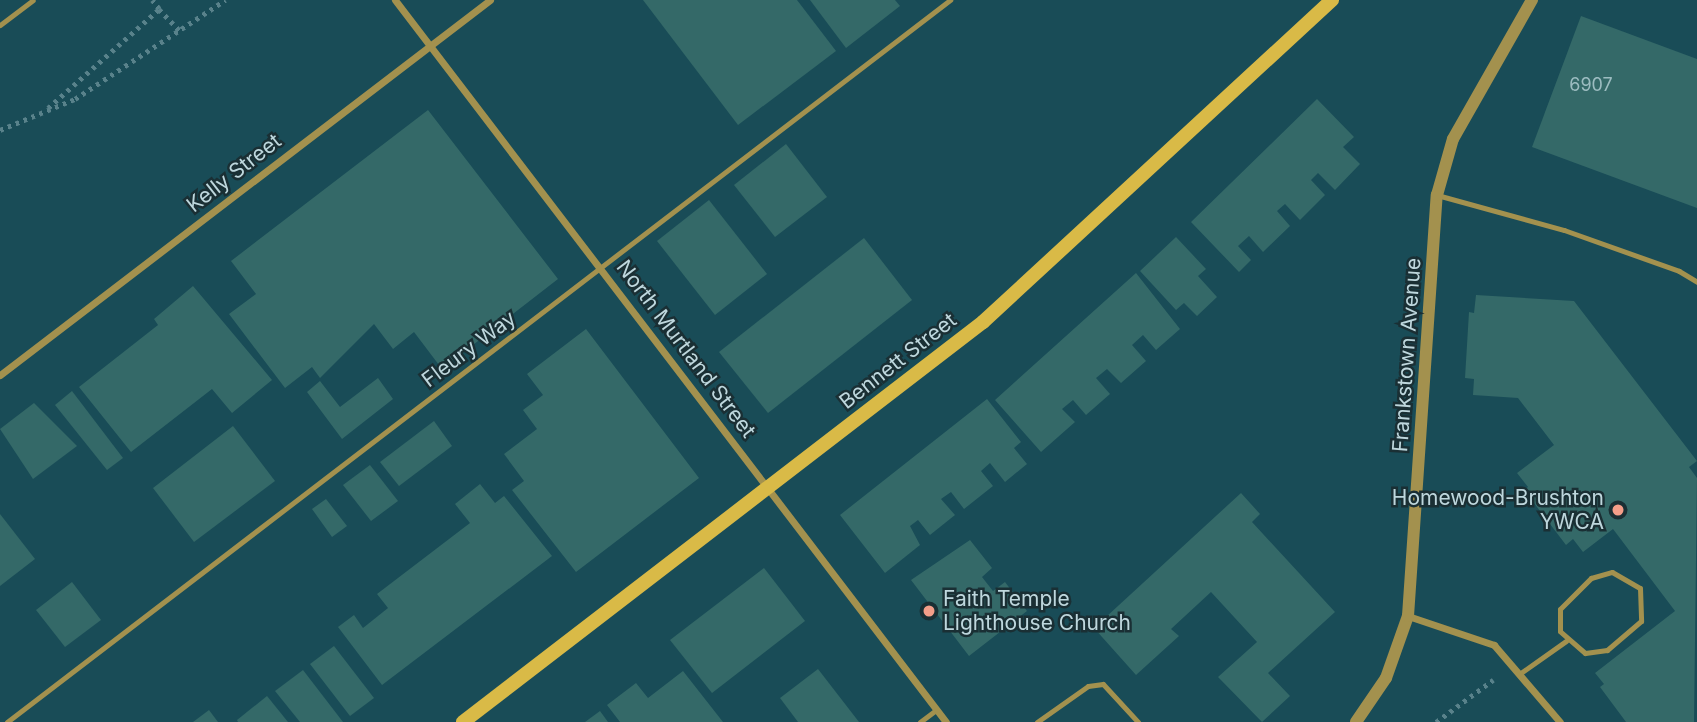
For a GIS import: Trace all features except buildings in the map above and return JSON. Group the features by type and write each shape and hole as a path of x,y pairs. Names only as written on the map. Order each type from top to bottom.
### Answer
{"main road":[{"name":"Bennett Street","path":"463,722 983,322 1332,0"}],"street":[{"name":"North Murtland Street","path":"395,0 946,722"},
{"name":"Kelly Street","path":"0,375 490,0"},
{"name":"Frankstown Avenue","path":"1356,722 1386,678 1408,616 1437,195 1453,139 1532,0"},
{"path":"1408,616 1494,645 1522,672 1560,722"}],"lane":[{"path":"0,26 33,0"},
{"name":"Fleury Way","path":"6,722 950,0"},
{"path":"1437,195 1564,230 1679,271 1697,282"},
{"path":"1623,574 1640,588 1641,621 1616,643 1585,653 1566,641 1560,609 1591,578 1623,574"},
{"path":"1522,672 1566,641"},
{"path":"1037,722 1088,686 1103,684 1138,722"},
{"path":"920,722 936,709"}],"path":[{"path":"152,0 182,33"},
{"path":"0,130 75,99 182,33 225,0"},
{"path":"47,109 159,9"},
{"path":"1437,722 1493,680"}],"place":[{"name":"Homewood-Brushton YWCA","path":"1618,510"},
{"name":"Faith Temple Lighthouse Church","path":"929,611"}]}
